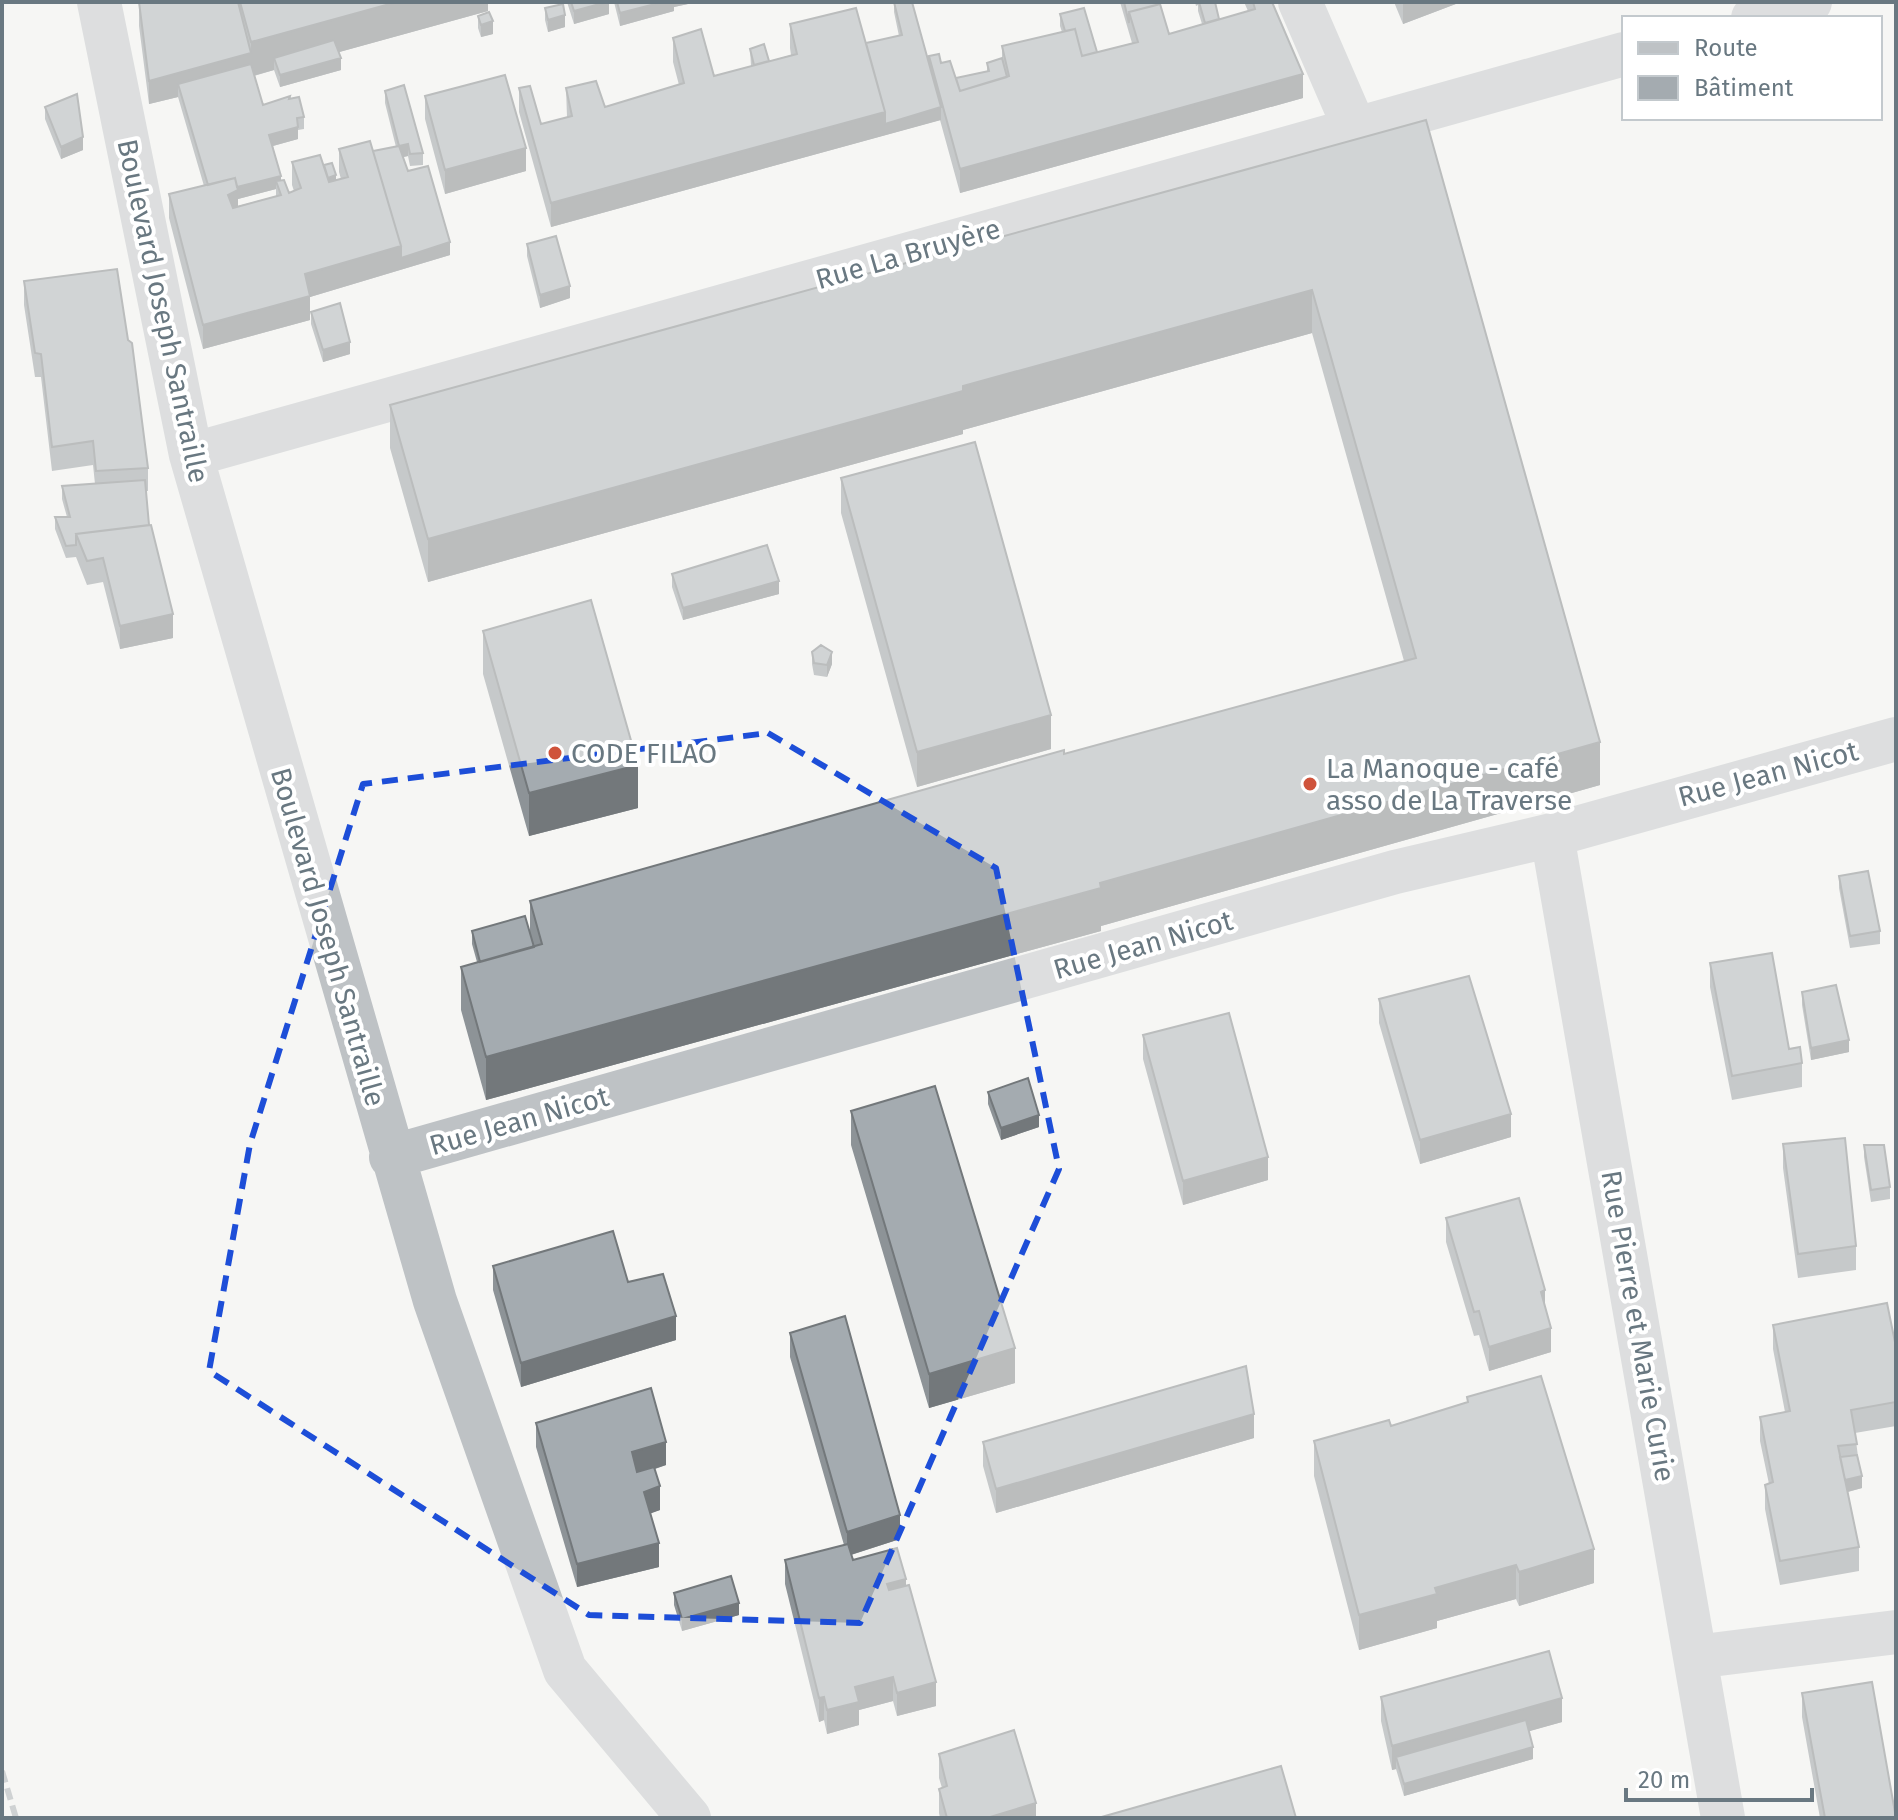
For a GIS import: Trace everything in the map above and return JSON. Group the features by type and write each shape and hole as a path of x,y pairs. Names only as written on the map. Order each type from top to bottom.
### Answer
{"street":[{"name":"Boulevard Joseph Santraille","path":"99,2 191,455 435,1301 565,1670 689,1818"},
{"path":"1300,2 1355,129"},
{"path":"1760,16 1810,2"},
{"name":"Rue La Bruyère","path":"191,455 1622,55"},
{"name":"Rue Jean Nicot","path":"391,1157 1395,872 1552,835 1896,739"},
{"name":"Rue Pierre et Marie Curie","path":"1552,835 1723,1818"},
{"path":"1695,1657 1896,1632"}],"highlighted area":[{"path":"768,733 996,868 1059,1169 860,1623 589,1615 209,1371 250,1144 363,784"}],"building":[{"path":"139,2 238,2 251,53 149,81"},
{"path":"240,2 397,2 251,42"},
{"path":"571,2 607,2 574,11"},
{"path":"617,2 663,2 620,13"},
{"path":"894,2 912,2 941,107 885,124 885,112 866,43 902,35"},
{"path":"1124,2 1157,2 1157,5 1129,12 1129,23"},
{"path":"1199,2 1215,2 1219,19 1205,23"},
{"path":"1253,2 1272,2 1303,74 960,169 929,56 939,54 941,63 950,61 960,91 1009,76 1002,46 1075,29 1082,56 1138,42 1129,12 1160,4 1169,34 1255,9"},
{"path":"563,4 565,15 548,20 545,8"},
{"path":"856,8 885,112 551,203 519,88 530,86 541,124 572,116 566,88 596,81 605,107 684,83 673,38 701,29 714,76 797,54 790,24"},
{"path":"1084,8 1097,52 1082,56 1075,29 1065,31 1060,14"},
{"path":"489,12 493,21 481,25 478,16"},
{"path":"334,40 341,58 280,75 274,58"},
{"path":"764,44 769,61 754,65 750,49"},
{"path":"1002,58 1007,77 960,91 956,78 989,71 987,63"},
{"path":"251,64 263,105 290,96 289,99 299,97 304,117 297,118 298,127 269,135 281,176 237,187 235,178 208,185 178,84"},
{"path":"505,75 526,148 445,170 425,96"},
{"path":"404,85 423,153 410,154 408,144 399,146 385,91"},
{"path":"77,94 83,137 61,147 45,107"},
{"path":"1426,120 1600,742 1100,883 1101,888 486,1057 461,967 542,944 530,901 1064,750 1064,754 1416,658 1312,290 963,386 963,391 428,539 390,405"},
{"path":"370,141 401,246 305,274 310,296 203,325 169,194 235,178 238,190 228,195 233,208 281,195 276,181 284,180 289,193 301,188 292,162 320,155 329,182 348,177 339,149"},
{"path":"399,146 408,171 428,166 450,242 401,258 401,246 373,151"},
{"path":"332,163 336,175 328,178 324,165"},
{"path":"556,236 570,286 540,295 527,244"},
{"path":"117,269 128,340 132,343 148,468 96,471 93,441 52,447 41,354 35,353 24,281"},
{"path":"340,303 350,342 323,350 311,312"},
{"path":"975,442 1051,715 917,752 841,478"},
{"path":"145,480 149,525 76,534 76,545 66,546 55,517 70,517 62,486"},
{"path":"151,525 173,614 120,626 103,558 87,561 76,534"},
{"path":"767,545 779,581 683,608 672,574"},
{"path":"591,600 638,765 529,793 483,631"},
{"path":"821,645 832,652 827,665 814,663 812,652"},
{"path":"1868,871 1880,931 1850,936 1839,876"},
{"path":"525,916 534,947 480,962 472,931"},
{"path":"1772,953 1789,1049 1800,1047 1802,1063 1732,1076 1710,963"},
{"path":"1469,976 1511,1114 1420,1140 1379,999"},
{"path":"1836,985 1849,1040 1811,1048 1802,992"},
{"path":"1229,1013 1268,1157 1183,1181 1143,1035"},
{"path":"1028,1078 1039,1115 1001,1128 988,1092"},
{"path":"935,1086 1015,1348 929,1374 851,1111"},
{"path":"1845,1138 1856,1246 1798,1254 1783,1144"},
{"path":"1864,1145 1884,1145 1890,1187 1871,1190"},
{"path":"1519,1198 1545,1290 1541,1292 1551,1328 1489,1347 1479,1311 1474,1312 1446,1218"},
{"path":"613,1231 628,1282 663,1274 676,1316 521,1363 493,1266"},
{"path":"1887,1303 1896,1347 1896,1402 1851,1410 1857,1444 1838,1446 1859,1547 1780,1561 1765,1485 1773,1482 1760,1417 1790,1411 1773,1325"},
{"path":"845,1316 900,1515 847,1532 790,1333"},
{"path":"1246,1366 1254,1414 996,1489 983,1442"},
{"path":"1541,1376 1594,1549 1519,1572 1516,1565 1435,1588 1437,1594 1359,1615 1314,1441 1389,1420 1391,1426 1468,1402 1467,1397"},
{"path":"651,1388 666,1442 632,1452 637,1472 654,1467 660,1486 644,1492 659,1543 577,1564 536,1423"},
{"path":"1857,1455 1862,1476 1845,1480 1840,1457"},
{"path":"848,1544 853,1560 897,1548 906,1579 887,1584 889,1590 909,1585 936,1682 897,1693 893,1677 855,1687 859,1702 827,1710 824,1697 819,1698 785,1560"},
{"path":"731,1576 739,1603 682,1619 674,1593"},
{"path":"1549,1651 1562,1698 1392,1746 1381,1697"},
{"path":"1872,1682 1896,1818 1825,1818 1802,1693"},
{"path":"1526,1720 1533,1747 1404,1784 1396,1757"},
{"path":"1014,1730 1036,1803 987,1818 947,1818 939,1789 947,1786 939,1754"},
{"path":"1281,1766 1296,1818 1098,1818"}],"railway":[{"path":"2,1771 16,1818"}],"place":[{"name":"CODE FILAO","path":"555,753"},
{"name":"La Manoque - café asso de La Traverse","path":"1310,784"}]}
